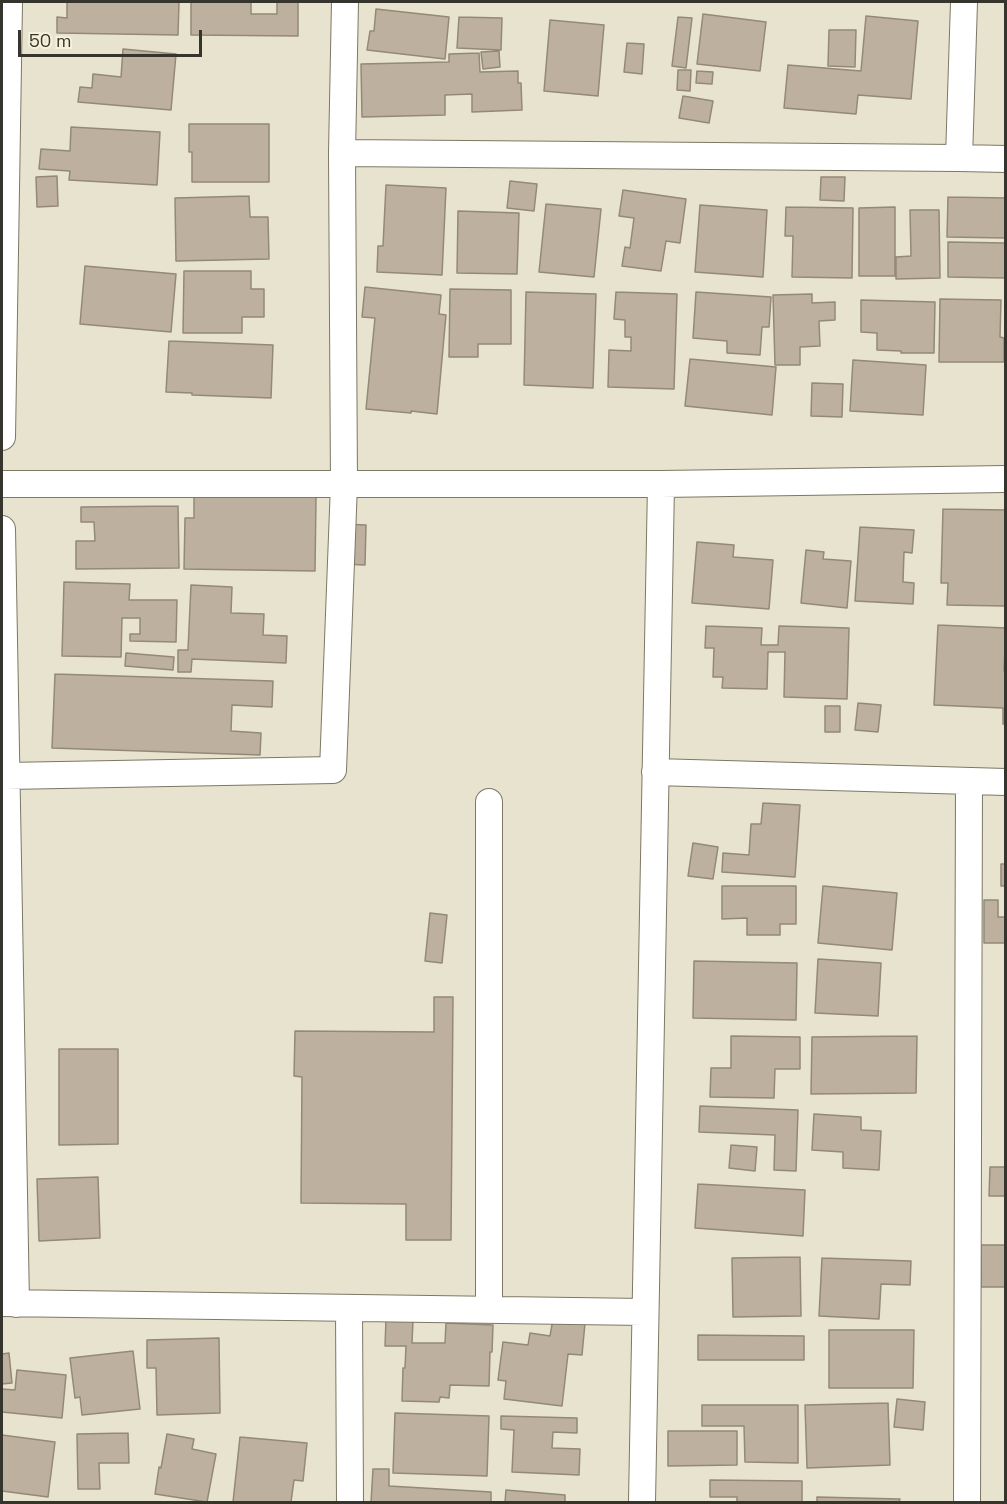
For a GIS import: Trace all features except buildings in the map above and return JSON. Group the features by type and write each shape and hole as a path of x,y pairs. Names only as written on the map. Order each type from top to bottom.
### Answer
{"street":[{"path":"2,437 9,2"},
{"path":"6,776 333,770 344,484 342,153 345,2"},
{"path":"959,158 964,2"},
{"path":"342,153 1005,159"},
{"path":"2,484 661,484 1005,479"},
{"path":"642,1503 661,484"},
{"path":"2,529 9,1303 644,1312"},
{"path":"655,772 1005,782"},
{"path":"968,1503 969,781"},
{"path":"489,802 489,1310"},
{"path":"349,1308 350,1503"}]}
